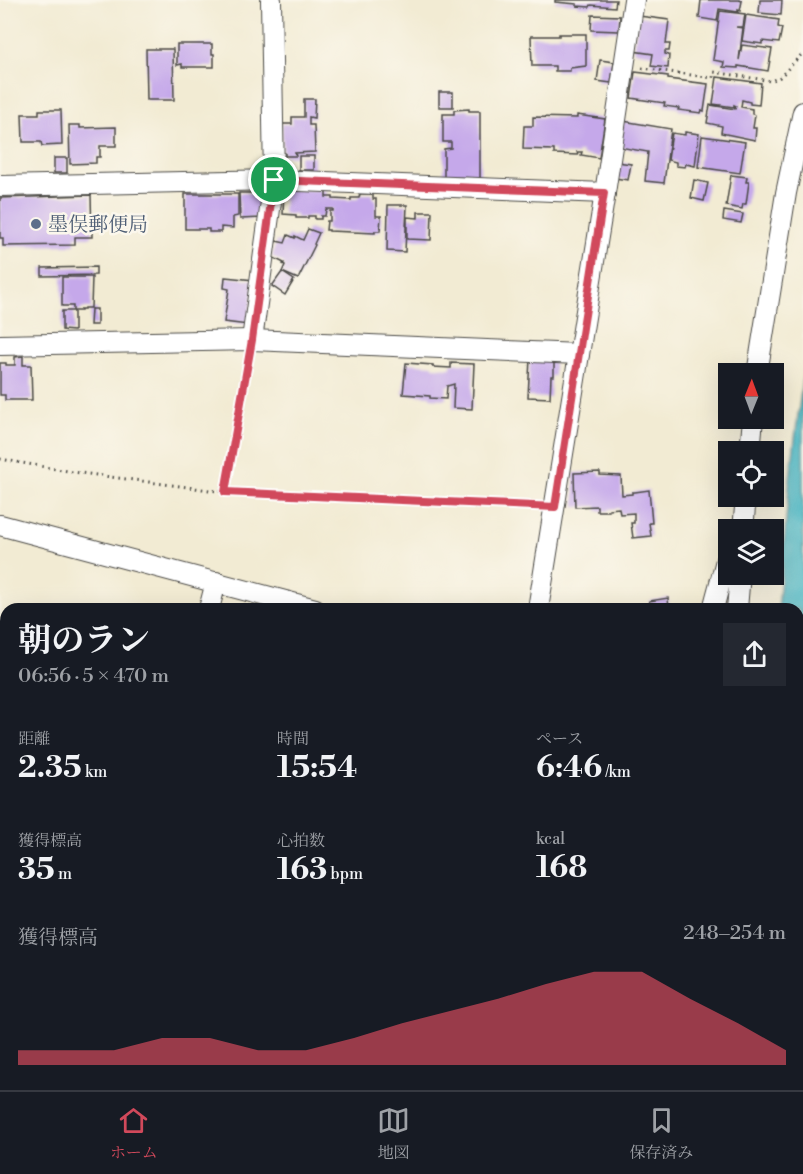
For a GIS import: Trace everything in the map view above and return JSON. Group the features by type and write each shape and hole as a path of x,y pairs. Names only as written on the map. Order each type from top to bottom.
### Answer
{"street":[{"path":"252,340 274,180 270,0"},
{"path":"539,603 634,0"},
{"path":"759,363 784,204 803,112"},
{"path":"0,186 274,180 604,193"},
{"path":"0,345 252,340 579,354"},
{"path":"0,525 293,603"},
{"path":"211,603 216,582"},
{"path":"715,603 719,585"},
{"path":"738,603 739,585"}],"path":[{"path":"624,66 713,78 714,72 771,81 780,78 803,53"},
{"path":"225,492 252,340"},
{"path":"0,459 73,472 225,492 555,507"}],"water":[{"path":"803,376 803,603 779,603 780,585 784,585 784,542"}],"building":[{"path":"555,0 616,0 615,7 591,5 590,7 555,2"},
{"path":"701,0 742,1 738,12 719,9 717,21 699,18"},
{"path":"760,0 782,0 781,15 759,13"},
{"path":"720,11 745,14 743,27 736,27 743,28 739,60 742,45 772,49 768,71 738,66 738,68 723,67 724,62 713,60"},
{"path":"592,15 620,16 619,31 591,30"},
{"path":"746,15 779,20 778,27 782,28 779,43 762,41 762,44 742,41"},
{"path":"639,16 669,20 666,44 670,44 669,51 665,51 665,54 669,55 668,68 651,66 653,54 633,51"},
{"path":"559,34 586,34 586,66 570,68 570,71 555,71 555,66 532,66 531,36 559,36"},
{"path":"177,44 212,44 214,67 177,65"},
{"path":"146,49 173,49 174,100 147,100"},
{"path":"600,60 614,62 611,83 597,81"},
{"path":"635,72 708,84 704,111 702,110 701,113 678,110 679,108 664,106 665,103 631,98"},
{"path":"717,77 761,83 759,105 742,100 741,107 752,109 752,114 755,115 753,128 756,128 755,140 721,133 722,126 707,123 710,105 735,109 736,106 713,104"},
{"path":"439,92 453,92 453,107 439,107"},
{"path":"304,99 315,99 314,118 309,117 309,125 314,125 315,152 285,156 282,124 292,124 292,117 304,117"},
{"path":"469,109 469,111 480,111 480,178 444,177 444,149 451,148 451,142 443,142 443,114 454,114 454,110"},
{"path":"39,110 61,110 62,145 42,146 41,142 23,142 22,114 39,114"},
{"path":"577,115 605,119 599,158 581,155 582,152 577,152 578,155 554,154 554,150 523,149 524,126 533,126 533,117 577,118"},
{"path":"623,121 671,129 664,183 645,181 648,152 619,147"},
{"path":"69,125 80,125 80,128 116,127 116,146 100,146 100,157 96,157 96,163 70,164"},
{"path":"685,132 699,134 695,166 686,164 685,167 676,166 676,162 668,160 672,133 685,135"},
{"path":"702,136 745,142 740,173 698,167"},
{"path":"299,156 314,156 314,170 299,170"},
{"path":"54,158 67,158 67,173 54,173"},
{"path":"617,162 631,164 628,180 615,178"},
{"path":"731,175 747,177 746,182 749,182 746,204 743,204 742,209 726,206"},
{"path":"694,180 708,183 704,201 691,198"},
{"path":"284,189 326,191 326,197 333,197 333,199 351,200 351,198 359,198 360,194 373,194 373,199 376,199 376,216 381,216 380,231 375,231 375,233 326,230 327,221 330,221 330,211 333,209 326,209 325,216 321,216 321,219 315,219 315,216 296,218 296,215 283,214"},
{"path":"239,193 263,193 262,218 240,219"},
{"path":"185,194 238,194 238,216 233,217 233,228 221,227 221,232 209,232 209,229 185,229"},
{"path":"91,195 92,237 75,237 75,245 3,246 3,238 0,238 0,198"},
{"path":"388,205 407,205 405,252 387,251"},
{"path":"724,211 743,214 741,223 723,220"},
{"path":"418,212 432,212 431,240 407,239 407,217 418,218"},
{"path":"308,229 319,233 298,279 282,272 284,263 272,257 276,241 285,243 288,235 303,240"},
{"path":"96,267 96,275 42,276 42,268"},
{"path":"282,272 294,280 285,295 272,286"},
{"path":"62,277 92,277 91,308 74,311 74,331 62,330 62,311 73,311 73,306 62,306"},
{"path":"225,277 254,280 248,325 224,322 229,289 224,288"},
{"path":"91,309 97,309 97,325 90,325"},
{"path":"23,356 23,365 31,365 32,400 5,400 5,395 0,395 0,363 15,365 15,357"},
{"path":"530,358 554,359 550,398 528,397"},
{"path":"406,363 451,368 451,363 474,364 472,409 453,408 454,384 447,386 446,399 403,394"},
{"path":"600,472 600,475 621,476 622,495 649,490 651,536 633,538 631,523 634,523 634,513 620,514 619,508 597,511 597,506 575,507 574,473"},
{"path":"668,598 668,603 650,603 649,601"}],"place":[{"name":"墨俣郵便局","path":"36,224"}],"route":[{"path":"274,180 604,193 555,507 225,492 252,340 274,180"}]}
